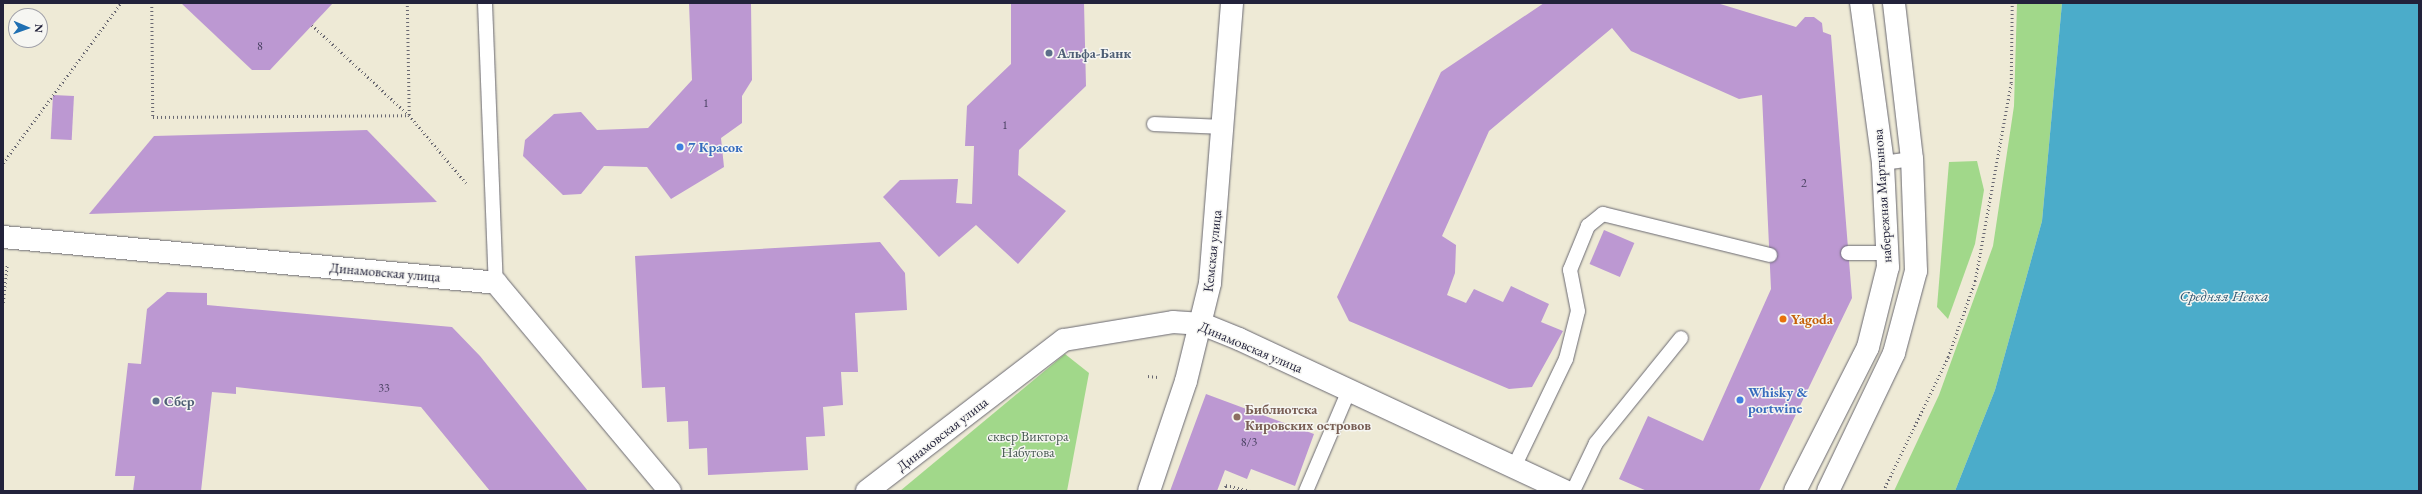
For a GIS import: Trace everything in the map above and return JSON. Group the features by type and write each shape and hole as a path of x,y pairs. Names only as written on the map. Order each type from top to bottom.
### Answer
{"street":[{"name":"Кемская улица","path":"1149,491 1202,324 1210,283 1232,3"},
{"name":"набережная Мартынова","path":"1795,491 1868,347 1888,268 1883,163 1861,3"},
{"name":"набережная Мартынова","path":"1828,491 1894,353 1916,271 1912,159 1894,3"},
{"name":"Динамовская улица","path":"6,247 496,283"},
{"path":"496,283 670,491"},
{"name":"Динамовская улица","path":"867,491 1064,340 1132,326 1172,322 1202,324 1349,390 1565,491"}],"lane":[{"path":"485,3 496,283"},
{"path":"1154,124 1223,127"},
{"path":"1883,163 1912,159"},
{"path":"1514,467 1566,359 1578,311 1570,270 1588,226 1603,214 1770,255"},
{"path":"1848,253 1887,252"},
{"path":"1573,491 1596,443 1682,338"},
{"path":"1306,491 1349,390"}],"path":[{"path":"3,163 121,3"},
{"path":"152,3 153,117 409,115"},
{"path":"407,3 409,115"},
{"path":"1883,491 1948,357 1975,281 2011,83 2012,3"},
{"path":"312,25 409,115 494,215"},
{"path":"3,303 6,247"},
{"path":"1224,491 1226,485 1250,491"}],"green space":[{"path":"2017,3 2062,3 2042,221 1995,390 1955,491 1894,491 1939,395 1993,246 2014,106"},
{"path":"1977,161 1984,190 1975,244 1948,319 1937,307 1949,162"},
{"name":"сквер Виктора Набутова","path":"1065,354 1089,373 1067,491 900,491"}],"water":[{"name":"Средняя Невка","path":"2062,3 2419,3 2419,491 1955,491 1995,390 2042,221"}],"building":[{"path":"181,3 333,3 270,70 252,70"},
{"path":"689,3 751,3 752,80 742,96 742,123 721,138 724,167 671,199 647,167 604,166 581,194 563,195 523,156 525,140 554,114 581,112 597,130 648,128 692,80"},
{"path":"1011,3 1084,3 1086,86 1019,150 1018,175 1066,211 1018,264 976,225 939,257 883,197 900,180 958,179 956,203 972,204 974,146 965,146 967,106 1011,64"},
{"path":"1544,3 1717,3 1796,27 1805,17 1814,17 1822,23 1823,32 1831,35 1852,298 1759,491 1647,491 1619,479 1648,416 1703,441 1771,289 1762,95 1739,99 1631,51 1612,28 1489,131 1442,236 1456,245 1455,273 1447,295 1466,303 1474,289 1503,302 1511,286 1549,304 1541,322 1563,331 1532,387 1509,389 1349,321 1337,297 1441,72"},
{"path":"53,95 74,96 72,140 51,139"},
{"path":"367,130 437,202 89,214 154,136"},
{"path":"1604,230 1634,243 1620,277 1590,264"},
{"path":"880,242 905,273 907,310 855,313 858,372 841,372 843,405 823,407 825,436 806,437 808,470 708,475 707,448 689,449 688,421 667,422 665,387 642,388 635,256"},
{"path":"167,292 207,293 207,305 452,327 480,356 588,491 490,491 421,407 236,387 236,394 212,392 201,491 133,491 135,476 115,476 128,363 141,364 147,309"},
{"path":"1206,394 1314,434 1295,486 1251,469 1247,479 1225,470 1217,491 1170,491"}],"place":[{"name":"Альфа-Банк","path":"1049,53"},
{"name":"7 Красок","path":"680,147"},
{"name":"Yagoda","path":"1783,319"},
{"name":"Whisky & portwine","path":"1740,400"},
{"name":"Сбер","path":"156,401"},
{"name":"Библиотека Кировских островов","path":"1237,417"}]}
